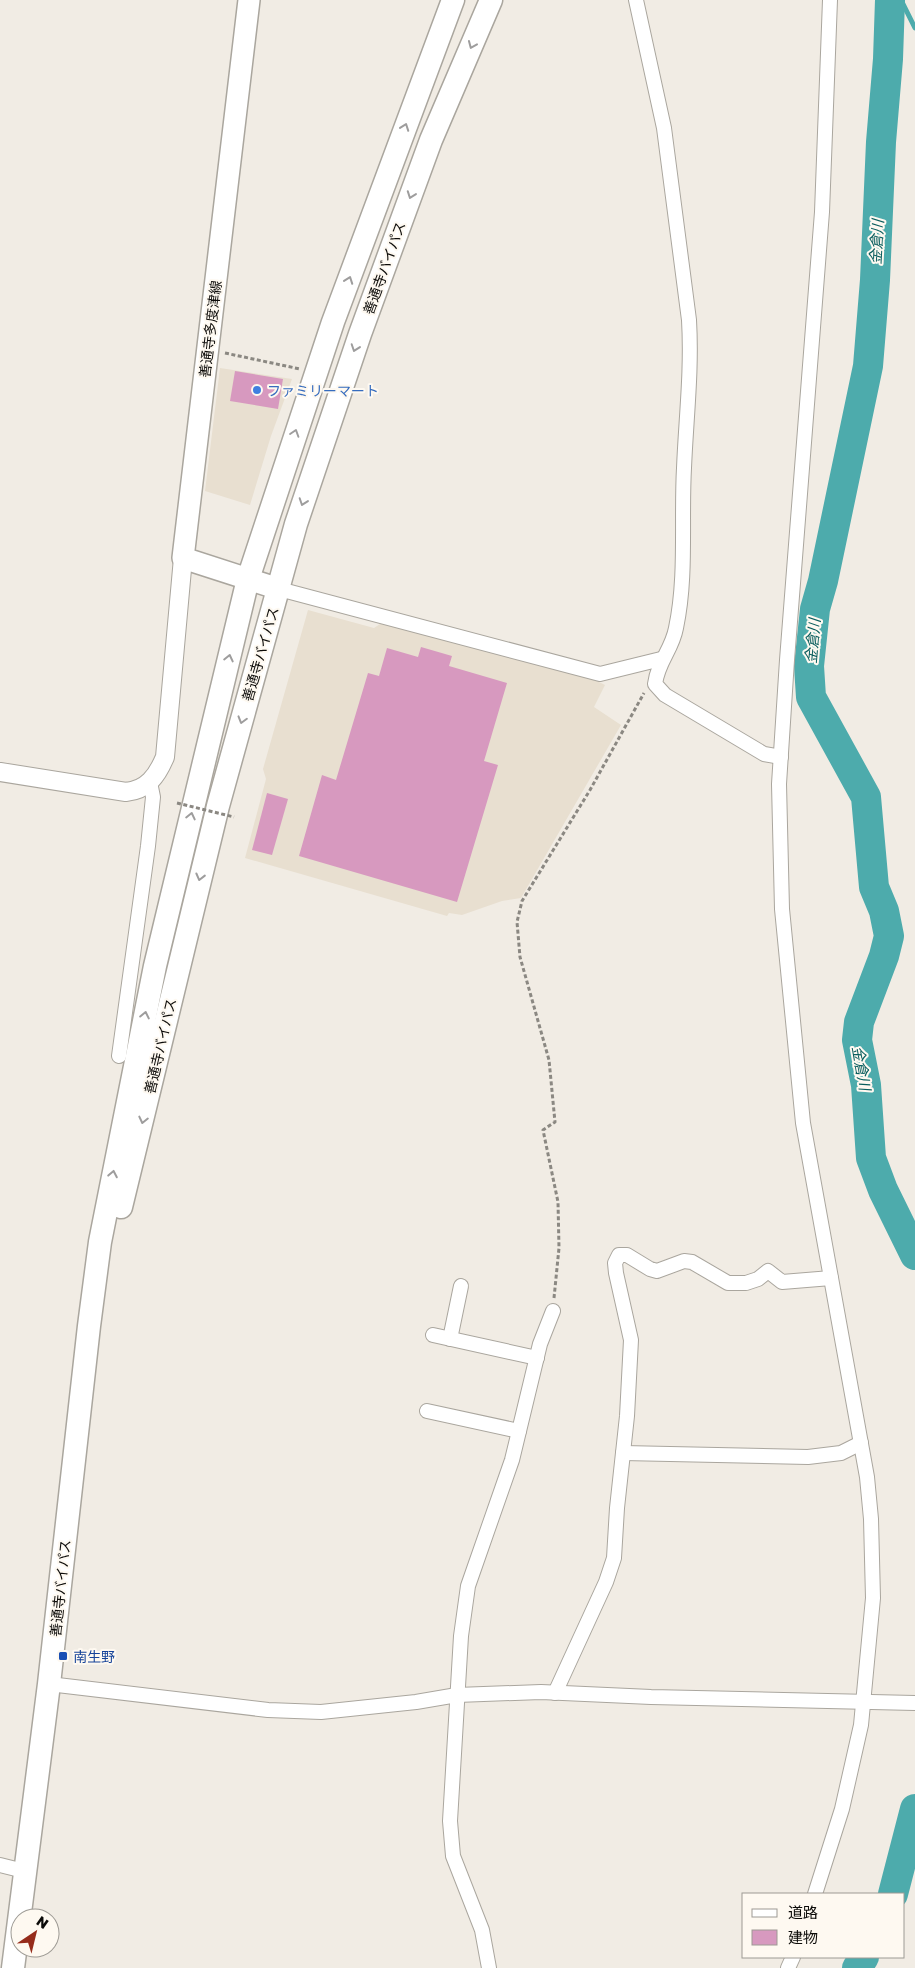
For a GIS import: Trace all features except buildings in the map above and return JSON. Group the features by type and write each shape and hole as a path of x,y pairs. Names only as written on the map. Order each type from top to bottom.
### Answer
{"highway":[{"name":"善通寺バイパス","path":"13,1968 49,1684 89,1326 102,1232 155,966 248,579 333,322 453,0"},
{"name":"善通寺バイパス","path":"89,1326 138,1140 218,806 296,524 360,334 431,140 491,0"}],"main road":[{"name":"善通寺多度津線","path":"182,558 248,0"},
{"path":"182,558 279,589"}],"street":[{"path":"636,0 664,128 688,310 690,347 681,587 676,629 669,649 659,665 655,684 665,695 764,754 780,758"},
{"path":"815,1893 842,1809 860,1725 873,1598 871,1519 861,1443 804,1123 782,909 780,758 822,212 830,0"},
{"path":"0,772 126,792 134,791 150,782 158,772 165,757 182,558"},
{"path":"279,589 600,674 659,665"},
{"path":"119,1056 148,846 153,797 150,782"},
{"path":"555,1693 606,1582 614,1558 627,1416 631,1340 616,1273 615,1263 619,1255 627,1255 650,1269 657,1271 684,1261 692,1262 728,1283 746,1283 758,1279 768,1271 782,1282 831,1278"},
{"path":"450,1339 461,1286"},
{"path":"489,1968 482,1930 453,1856 450,1820 461,1636 468,1586 512,1460 537,1358 552,1311"},
{"path":"433,1335 537,1358"},
{"path":"427,1411 519,1430"},
{"path":"623,1453 808,1457 841,1453 861,1443"},
{"path":"49,1684 258,1709 321,1712 416,1702 457,1695 555,1693 915,1703"},
{"path":"0,1865 24,1871"}],"path":[{"path":"207,351 302,369"},
{"path":"552,1311 559,1248 558,1202 543,1130 555,1122 549,1060 520,957 517,922 522,901 590,790 659,665"},
{"path":"177,803 234,817"}],"shaded area":[{"path":"220,368 292,379 271,436 250,505 205,491"},
{"path":"308,610 374,628 386,620 597,681 605,685 594,707 621,725 521,898 502,901 462,915 449,913 447,916 245,858 266,779 263,769"}],"waterway":[{"name":"金倉川","path":"890,0 875,280 868,366 823,581 815,609 809,666 811,697 866,797 874,887 884,911 889,936 884,956 859,1022 857,1040 866,1085 871,1158 883,1190 915,1255"},
{"path":"901,0 915,28"},
{"name":"金倉川","path":"893,1893 915,1809"},
{"name":"金倉川","path":"857,1968 863,1958"}],"place":[{"name":"ファミリーマート","path":"257,390"},
{"name":"南生野","path":"63,1656"}]}
